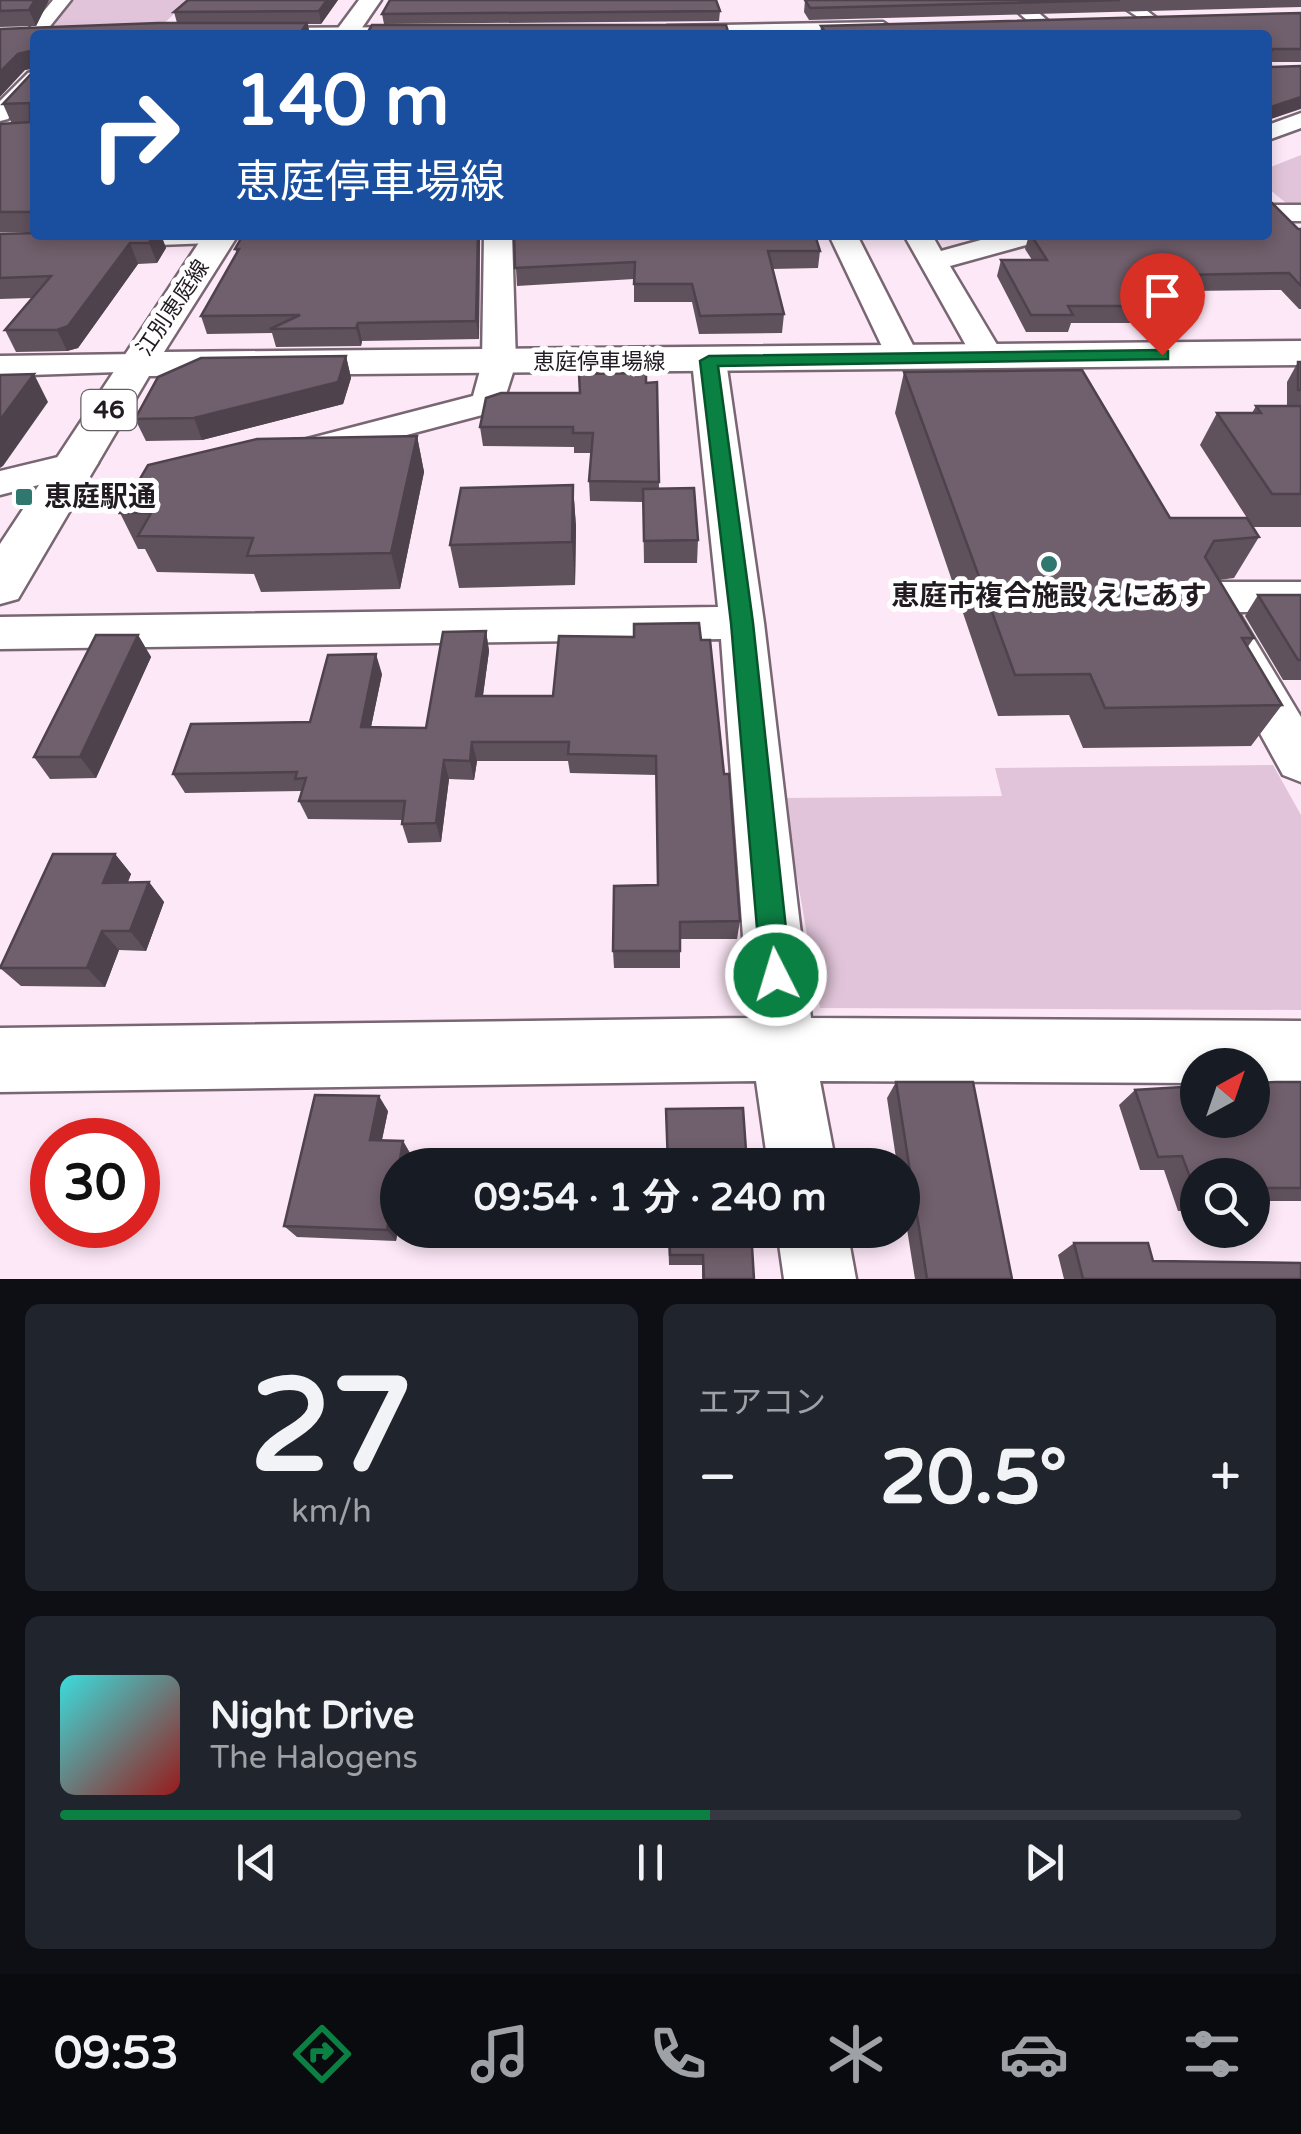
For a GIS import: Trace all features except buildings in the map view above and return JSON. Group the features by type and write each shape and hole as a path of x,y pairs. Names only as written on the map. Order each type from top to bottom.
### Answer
{"main road":[{"path":"348,30 370,0"},
{"name":"江別恵庭線","path":"0,586 17,535 78,463 136,364 218,240"},
{"name":"恵庭停車場線","path":"136,364 1301,353"}],"street":[{"path":"30,30 62,0"},
{"path":"1013,0 1048,29"},
{"path":"1113,21 1159,20 1121,0"},
{"path":"1004,24 1048,29 1077,22"},
{"path":"693,30 911,27"},
{"path":"0,114 30,82"},
{"path":"1272,131 1301,120"},
{"path":"1278,211 1301,235"},
{"path":"0,242 61,240"},
{"path":"263,462 489,403 500,363 498,240"},
{"path":"846,240 902,357"},
{"path":"989,358 927,248 991,240"},
{"path":"709,361 742,623 784,1049 799,1148"},
{"path":"0,366 136,364"},
{"path":"0,483 78,463"},
{"path":"1301,597 1207,597 1301,761"},
{"path":"0,633 742,623"},
{"path":"0,1060 784,1049 1301,1052"},
{"path":"815,1248 820,1279"}],"shaded area":[{"path":"71,0 189,0 158,29 43,30"},
{"path":"1301,155 1301,208 1292,208 1272,191 1272,166"},
{"path":"1273,765 1301,815 1301,1010 820,1008 783,798 1002,796 995,768"}],"place":[{"name":"恵庭駅通","path":"24,497"},
{"name":"恵庭市複合施設 えにあす","path":"1049,564"}],"route":[{"path":"776,975 742,623 709,361 1162,355"}]}
